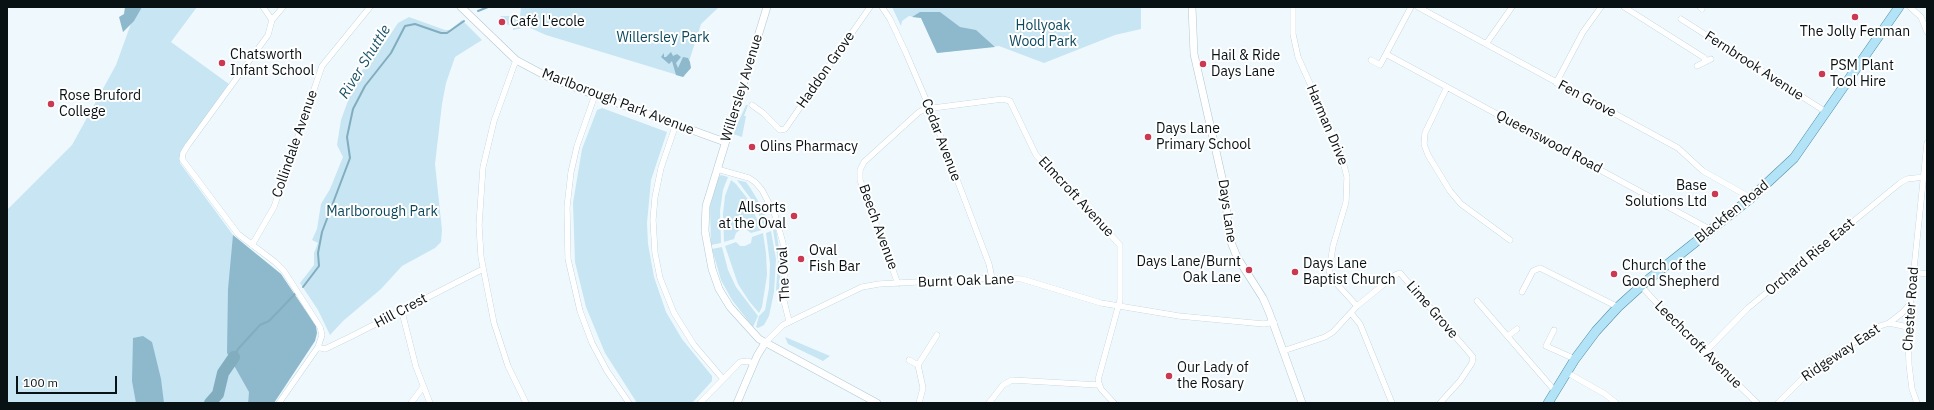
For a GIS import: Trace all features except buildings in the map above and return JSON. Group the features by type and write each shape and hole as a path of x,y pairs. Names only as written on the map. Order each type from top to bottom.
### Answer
{"main road":[{"name":"Blackfen Road","path":"1548,403 1575,359 1596,331 1618,307 1641,286 1751,198 1794,158 1899,7"}],"street":[{"path":"262,7 272,20"},
{"path":"279,403 318,347 322,335 314,316 284,271 275,262 240,236 183,162 182,155 268,35 272,20 283,7"},
{"name":"Collindale Avenue","path":"252,244 274,207 322,66 370,7"},
{"name":"Marlborough Park Avenue","path":"461,7 516,60 557,81 725,142"},
{"name":"Willersley Avenue","path":"717,169 767,7"},
{"name":"Haddon Grove","path":"752,105 764,113 780,130 785,129 870,7"},
{"name":"Cedar Avenue","path":"882,7 890,19 930,109 989,264 992,278"},
{"name":"Days Lane","path":"1192,7 1194,54 1225,191 1229,237 1237,257 1263,298 1274,322 1302,403"},
{"name":"Harman Drive","path":"1293,7 1293,31 1298,57 1340,150 1347,177 1346,202 1333,246 1330,271 1335,282 1357,306"},
{"path":"1371,60 1380,65 1411,7"},
{"name":"Fen Grove","path":"1418,7 1678,148 1703,170 1751,198"},
{"path":"1486,44 1512,7"},
{"path":"1556,83 1583,32 1601,7"},
{"path":"1624,7 1709,60 1697,66"},
{"path":"1910,7 1921,17 1927,32"},
{"name":"Fernbrook Avenue","path":"1681,19 1826,112"},
{"name":"Queenswood Road","path":"1386,54 1711,230"},
{"path":"516,60 494,121 483,167 479,225 483,269 494,323 508,366 526,403"},
{"path":"1446,87 1425,132 1424,144 1428,155 1448,188 1461,204 1510,240"},
{"path":"595,95 577,146 571,172 567,207 568,253 580,311 590,338 607,371 629,403"},
{"name":"Elmcroft Avenue","path":"930,109 1003,99 1012,103 1036,155 1120,245 1120,297 1098,385"},
{"name":"Beech Avenue","path":"898,284 860,180 860,170 867,158 912,118 919,112 930,109"},
{"path":"676,124 661,168 655,197 653,220 655,254 660,278 674,313 694,345 723,379"},
{"name":"Chester Road","path":"1917,403 1912,389 1909,370 1908,326 1927,143"},
{"path":"717,169 709,192 704,219 706,244 719,289 730,307 750,330 765,343 877,403"},
{"name":"The Oval","path":"717,169 749,178 755,182 762,190 775,216 783,243 785,274 783,297 789,322"},
{"name":"Orchard Rise East","path":"1705,352 1748,308 1900,183 1907,179 1924,177"},
{"path":"1522,292 1533,271 1540,268 1618,307"},
{"name":"Hill Crest","path":"318,347 325,349 402,312 483,269"},
{"path":"1913,272 1927,274"},
{"name":"Lime Grove","path":"1283,351 1325,337 1342,325 1357,306 1396,274 1400,274 1472,355 1472,363 1460,381 1440,403"},
{"name":"Burnt Oak Lane","path":"765,343 780,327 811,313 856,289 871,285 992,278 1028,280 1096,301 1118,306 1206,320 1264,324 1274,322"},
{"name":"Leechcroft Avenue","path":"1641,286 1676,324 1757,403"},
{"path":"1478,301 1555,391"},
{"name":"Ridgeway East","path":"1778,403 1812,369 1889,323 1902,313 1910,304"},
{"path":"402,312 430,403"},
{"path":"1351,313 1360,324 1392,403"},
{"name":"Ridgeway East","path":"1889,323 1908,326"},
{"path":"1508,336 1517,329"},
{"path":"1554,330 1546,346 1575,359"},
{"path":"919,403 923,388 918,365 937,335"},
{"path":"737,403 765,343"},
{"path":"909,360 918,365"},
{"path":"700,403 740,362 748,361 754,364"},
{"path":"1566,372 1609,397 1616,403"},
{"path":"990,403 1003,385 1012,380 1098,385 1104,394 1114,403"},
{"path":"411,403 424,387"}],"green space":[{"path":"137,7 197,7 171,42 229,84 180,154 180,163 233,235 281,274 254,345 248,403 7,403 7,210 72,145 116,65"},
{"name":"Willersley Park","path":"521,7 719,7 701,24 684,77 546,35 528,27 513,30 513,25 508,25 500,16 520,16"},
{"name":"Hollyoak Wood Park","path":"892,7 1141,7 1141,29 1115,35 1044,63 999,46 937,53 921,18 909,16 902,21 901,26"},
{"name":"Marlborough Park","path":"409,17 445,30 450,30 462,20 482,40 455,57 446,83 435,164 442,230 441,242 435,248 402,266 381,289 343,321 330,335 318,310 300,283 314,265 314,253 318,243 312,240 317,229 321,204 330,189 343,157 337,145 341,120 353,87 367,62 386,41 398,23"},
{"path":"746,105 748,105 744,116 746,116 742,137 733,134"},
{"path":"602,108 667,132 651,180 647,223 648,244 654,277 666,312 682,339 712,376 712,381 692,403 637,403 605,353 586,307 575,262 573,203 582,149 597,110"},
{"path":"721,175 728,177 723,190 720,211 721,243 711,245 710,207 718,178"},
{"path":"731,180 747,198 762,230 751,233 747,230 741,229 736,233 734,239 724,242 723,214 725,196"},
{"path":"737,180 746,182 751,189 760,204 770,227 765,229 754,203"},
{"path":"776,229 781,262 779,291 776,291 778,260 773,230"},
{"path":"771,231 776,259 774,292 769,316 764,325 758,328 756,327 759,316 765,310 769,288 770,264 766,233"},
{"path":"763,233 767,275 762,307 759,313 738,284 725,246 736,242 740,246 745,246 751,243 752,237"},
{"path":"722,247 728,270 736,287 758,316 753,327 732,300 721,280 712,249"},
{"path":"785,337 830,356 823,361 788,344"}],"shaded area":[{"path":"125,7 142,7 134,21 123,32 119,17 124,14"},
{"path":"920,12 940,12 960,27 976,30 995,47 937,53 921,18 912,17"},
{"path":"671,52 673,56 677,54 681,57 676,63 678,68 683,57 688,58 690,62 691,68 683,77 676,75 672,61 669,64 661,57 664,53 664,57 666,57"},
{"path":"233,235 281,274 316,326 317,333 315,341 274,403 248,403 249,392 227,353 228,289"},
{"path":"143,336 152,342 161,379 164,403 136,403 132,381 133,338"}],"waterway":[{"name":"River Shuttle","path":"478,11 488,7"},
{"name":"River Shuttle","path":"303,287 319,266 318,253 322,232 350,158 347,137 353,109 365,86 391,53 405,26 415,24 441,33 447,33 464,21"},
{"name":"River Shuttle","path":"234,357 238,349 260,325 269,321 296,293"},
{"name":"River Shuttle","path":"210,403 218,394 223,373 234,357"}],"place":[{"name":"The Jolly Fenman","path":"1855,17"},
{"name":"Café L'ecole","path":"502,22"},
{"name":"Chatsworth Infant School","path":"222,63"},
{"name":"Hail & Ride Days Lane","path":"1203,64"},
{"name":"PSM Plant Tool Hire","path":"1822,74"},
{"name":"Rose Bruford College","path":"51,104"},
{"name":"Days Lane Primary School","path":"1148,137"},
{"name":"Olins Pharmacy","path":"752,147"},
{"name":"Base Solutions Ltd","path":"1715,194"},
{"name":"Allsorts at the Oval","path":"794,216"},
{"name":"Oval Fish Bar","path":"801,259"},
{"name":"Days Lane/Burnt Oak Lane","path":"1249,270"},
{"name":"Days Lane Baptist Church","path":"1295,272"},
{"name":"Church of the Good Shepherd","path":"1614,274"},
{"name":"Our Lady of the Rosary","path":"1169,376"}]}
